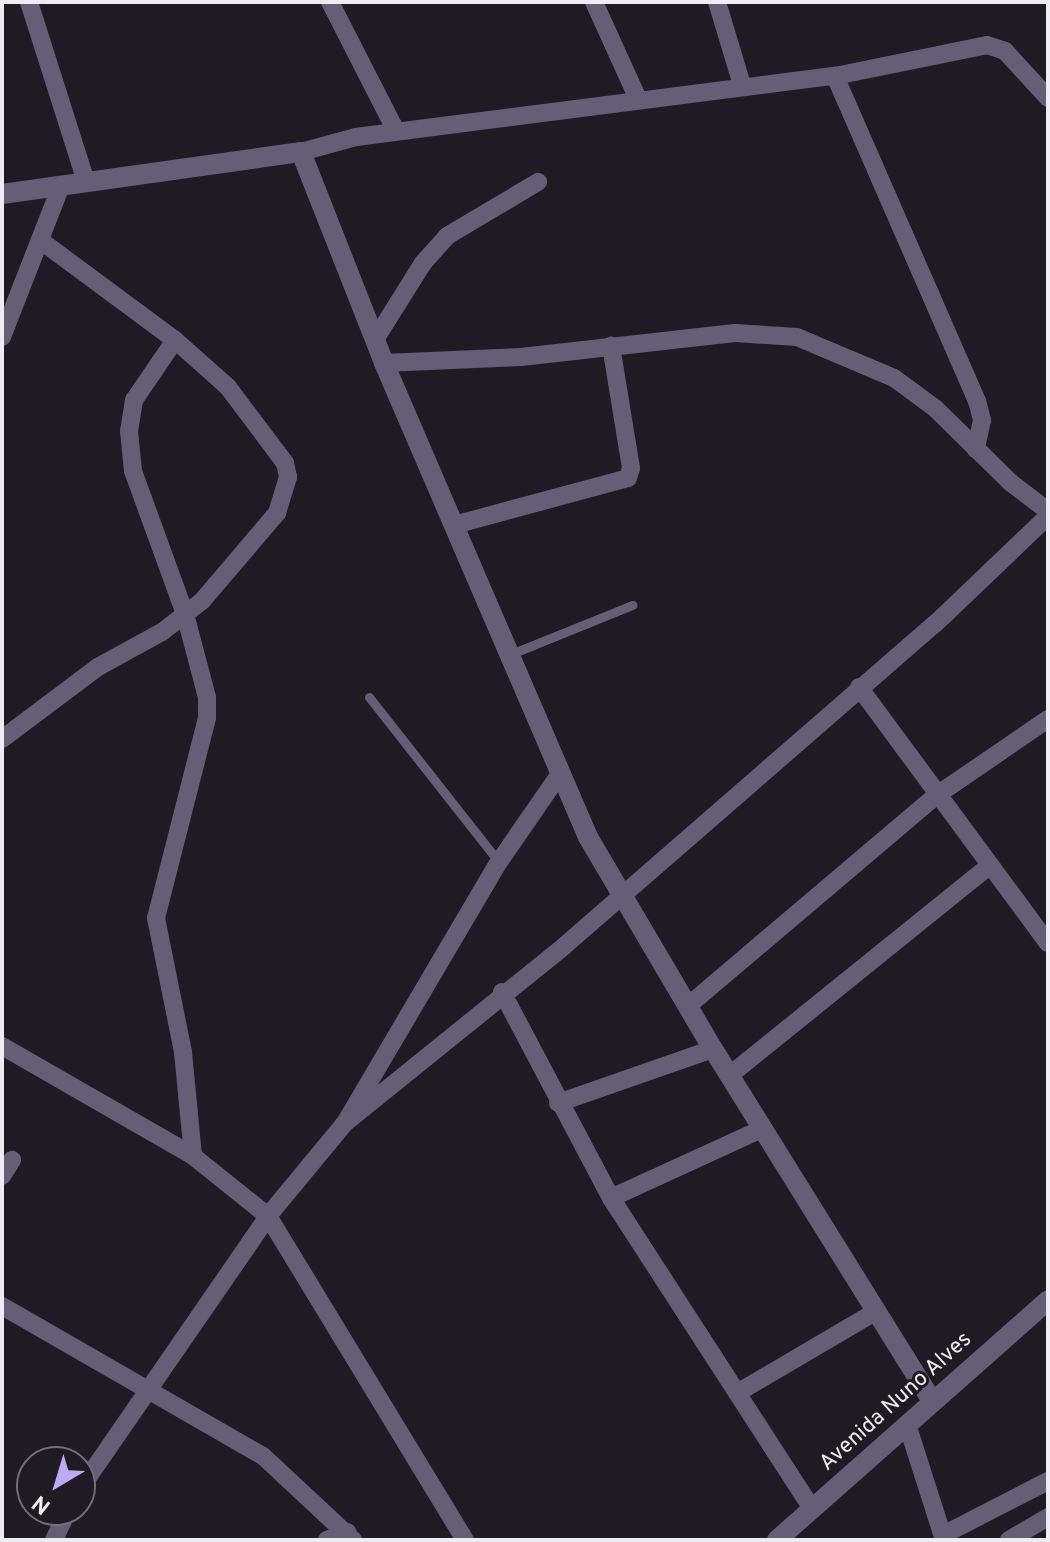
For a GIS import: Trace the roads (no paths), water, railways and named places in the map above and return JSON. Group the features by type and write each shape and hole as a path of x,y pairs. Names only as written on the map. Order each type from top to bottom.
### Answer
{"street":[{"path":"29,2 86,182"},
{"path":"330,2 396,131"},
{"path":"594,2 638,99"},
{"path":"717,2 742,85"},
{"path":"2,194 301,152 396,131 742,85 835,76 996,46 1048,98"},
{"path":"835,76 977,401 982,420 976,449"},
{"path":"301,152 384,363 511,654 559,775 622,894 713,1049 932,1401"},
{"path":"376,338 423,263 447,236 538,182"},
{"path":"2,337 61,186"},
{"path":"2,739 98,667 185,614 277,513 288,477 285,463 228,387 175,340 40,240"},
{"path":"345,1123 622,894 935,624 1048,513 936,409 894,378 797,337 735,333 521,357 384,363"},
{"path":"175,340 134,400 129,431 133,471 185,614 203,677 207,718 156,918 183,1052 193,1156"},
{"path":"454,525 628,478 631,468 611,346"},
{"path":"859,687 1048,943"},
{"path":"689,1005 937,795 1048,719"},
{"path":"96,1466 268,1216 345,1123 499,862 559,775"},
{"path":"730,1075 990,865"},
{"path":"502,992 558,1103 611,1198 812,1509"},
{"path":"2,1046 193,1156 268,1216 465,1540"},
{"path":"558,1103 713,1049"},
{"path":"611,1198 762,1129"},
{"name":"Avenida Nuno Alves","path":"777,1540 1048,1300"},
{"path":"2,1306 263,1456 351,1536"},
{"path":"737,1393 875,1312"},
{"path":"907,1424 944,1537 1048,1481"},
{"path":"1009,1540 1048,1517"},
{"path":"327,1540 351,1536"}],"lane":[{"path":"511,654 632,605"},
{"path":"369,697 499,862"}]}
